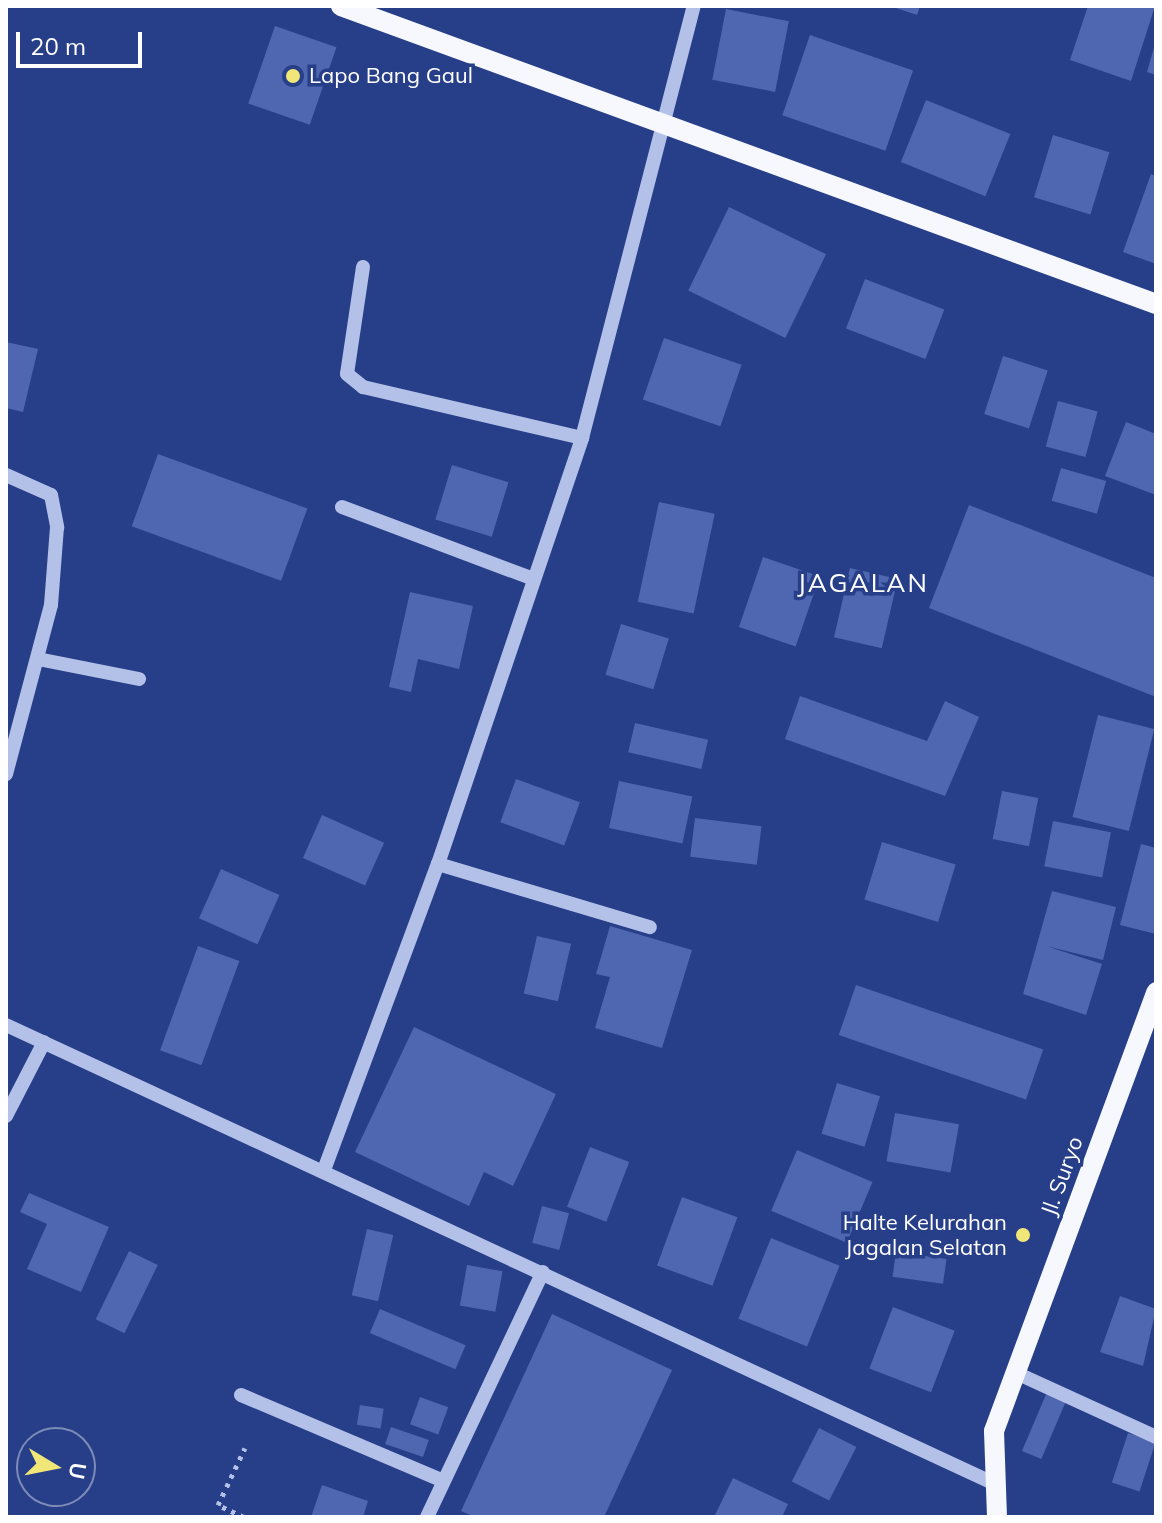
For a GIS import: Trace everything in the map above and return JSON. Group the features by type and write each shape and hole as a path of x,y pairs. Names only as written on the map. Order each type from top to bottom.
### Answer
{"main road":[{"path":"341,6 664,119 1156,304"},
{"name":"Jl. Suryo","path":"997,1517 991,1482 994,1431 1156,992"}],"street":[{"path":"324,1170 438,864 531,578 582,438 639,235 664,119 694,6"},
{"path":"363,267 347,353 347,374 355,381 582,438"},
{"path":"6,475 51,495 56,508 53,592 6,774"},
{"path":"342,507 531,578"},
{"path":"38,659 139,679"},
{"path":"438,864 650,927"},
{"path":"6,1025 991,1482"},
{"path":"6,1116 44,1042"},
{"path":"427,1517 543,1272"},
{"path":"1014,1372 1156,1437"},
{"path":"241,1395 444,1481"}],"path":[{"path":"244,1517 218,1505 245,1448"}],"building":[{"path":"890,6 920,6 917,15"},
{"path":"1088,6 1155,6 1131,81 1070,60"},
{"path":"726,9 789,21 775,92 712,80"},
{"name":"Lapo Bang Gaul","path":"275,26 336,47 310,125 248,104"},
{"path":"810,35 913,70 885,151 782,115"},
{"path":"1156,44 1156,75 1147,72"},
{"path":"926,100 1010,134 985,196 901,162"},
{"path":"1053,135 1109,152 1090,214 1034,197"},
{"path":"1151,174 1156,176 1156,264 1123,252"},
{"path":"729,207 826,254 785,338 688,291"},
{"path":"865,279 944,309 925,359 846,328"},
{"path":"664,338 742,365 720,426 643,399"},
{"path":"6,342 38,349 23,412 6,408"},
{"path":"1003,356 1048,371 1029,429 984,414"},
{"path":"1058,401 1098,412 1085,457 1046,446"},
{"path":"1126,422 1156,434 1156,495 1105,476"},
{"path":"158,454 307,508 281,581 132,526"},
{"path":"452,465 508,482 492,537 435,520"},
{"path":"1061,468 1106,481 1097,514 1052,501"},
{"path":"659,502 715,514 694,614 638,602"},
{"path":"969,505 1156,578 1156,697 929,608"},
{"path":"763,557 820,577 796,647 739,627"},
{"path":"850,568 898,579 882,648 834,637"},
{"path":"410,592 473,606 459,669 418,659 411,692 389,687"},
{"path":"621,624 669,639 653,689 606,675"},
{"path":"800,696 927,741 945,701 979,717 945,796 785,739"},
{"path":"1098,715 1154,729 1129,831 1073,817"},
{"path":"635,723 708,740 701,769 628,752"},
{"path":"516,779 580,802 564,845 500,822"},
{"path":"619,781 692,797 682,844 609,828"},
{"path":"1002,791 1038,798 1029,846 993,839"},
{"path":"322,815 384,843 365,886 303,858"},
{"path":"695,818 762,826 757,865 690,857"},
{"path":"1053,821 1111,832 1102,877 1044,866"},
{"path":"882,842 956,865 938,922 864,899"},
{"path":"1141,844 1156,848 1156,934 1120,925"},
{"path":"221,869 279,895 258,944 199,918"},
{"path":"1052,891 1116,907 1103,960 1046,946 1102,964 1086,1015 1023,994"},
{"path":"610,926 692,950 662,1048 595,1028 610,977 596,974"},
{"path":"537,936 571,944 558,1001 524,993"},
{"path":"198,946 239,961 201,1065 160,1050"},
{"path":"856,985 1043,1049 1026,1100 839,1035"},
{"path":"414,1027 556,1094 513,1186 484,1172 469,1206 355,1152"},
{"path":"837,1083 880,1096 865,1147 822,1134"},
{"path":"895,1113 959,1124 951,1173 886,1161"},
{"path":"590,1147 629,1162 606,1222 567,1207"},
{"path":"797,1150 872,1182 847,1243 771,1211"},
{"path":"29,1193 109,1227 81,1292 27,1269 47,1224 20,1212"},
{"path":"682,1197 737,1217 712,1286 657,1266"},
{"path":"542,1206 569,1213 559,1250 532,1243"},
{"path":"367,1229 393,1235 378,1301 352,1295"},
{"path":"771,1238 840,1266 807,1346 738,1319"},
{"path":"129,1251 158,1265 124,1333 96,1319"},
{"path":"896,1252 947,1259 943,1284 893,1277"},
{"path":"467,1265 502,1271 495,1312 460,1305"},
{"path":"1120,1296 1156,1309 1143,1366 1100,1352"},
{"path":"893,1307 955,1331 931,1392 869,1369"},
{"path":"380,1309 466,1345 455,1369 370,1333"},
{"path":"552,1314 672,1370 604,1517 475,1517 461,1511"},
{"path":"1047,1392 1066,1400 1041,1459 1022,1451"},
{"path":"420,1397 448,1407 438,1435 410,1424"},
{"path":"360,1405 384,1409 381,1429 357,1425"},
{"path":"391,1427 429,1440 423,1457 385,1444"},
{"path":"819,1428 856,1447 829,1501 792,1481"},
{"path":"1128,1433 1156,1442 1140,1491 1112,1482"},
{"path":"733,1478 788,1504 782,1517 714,1517"},
{"path":"322,1485 368,1501 363,1517 311,1517"}],"place":[{"name":"Lapo Bang Gaul","path":"293,76"},
{"name":"Halte Kelurahan Jagalan Selatan","path":"1023,1235"}],"district":[{"name":"JAGALAN","path":"863,583"}]}
